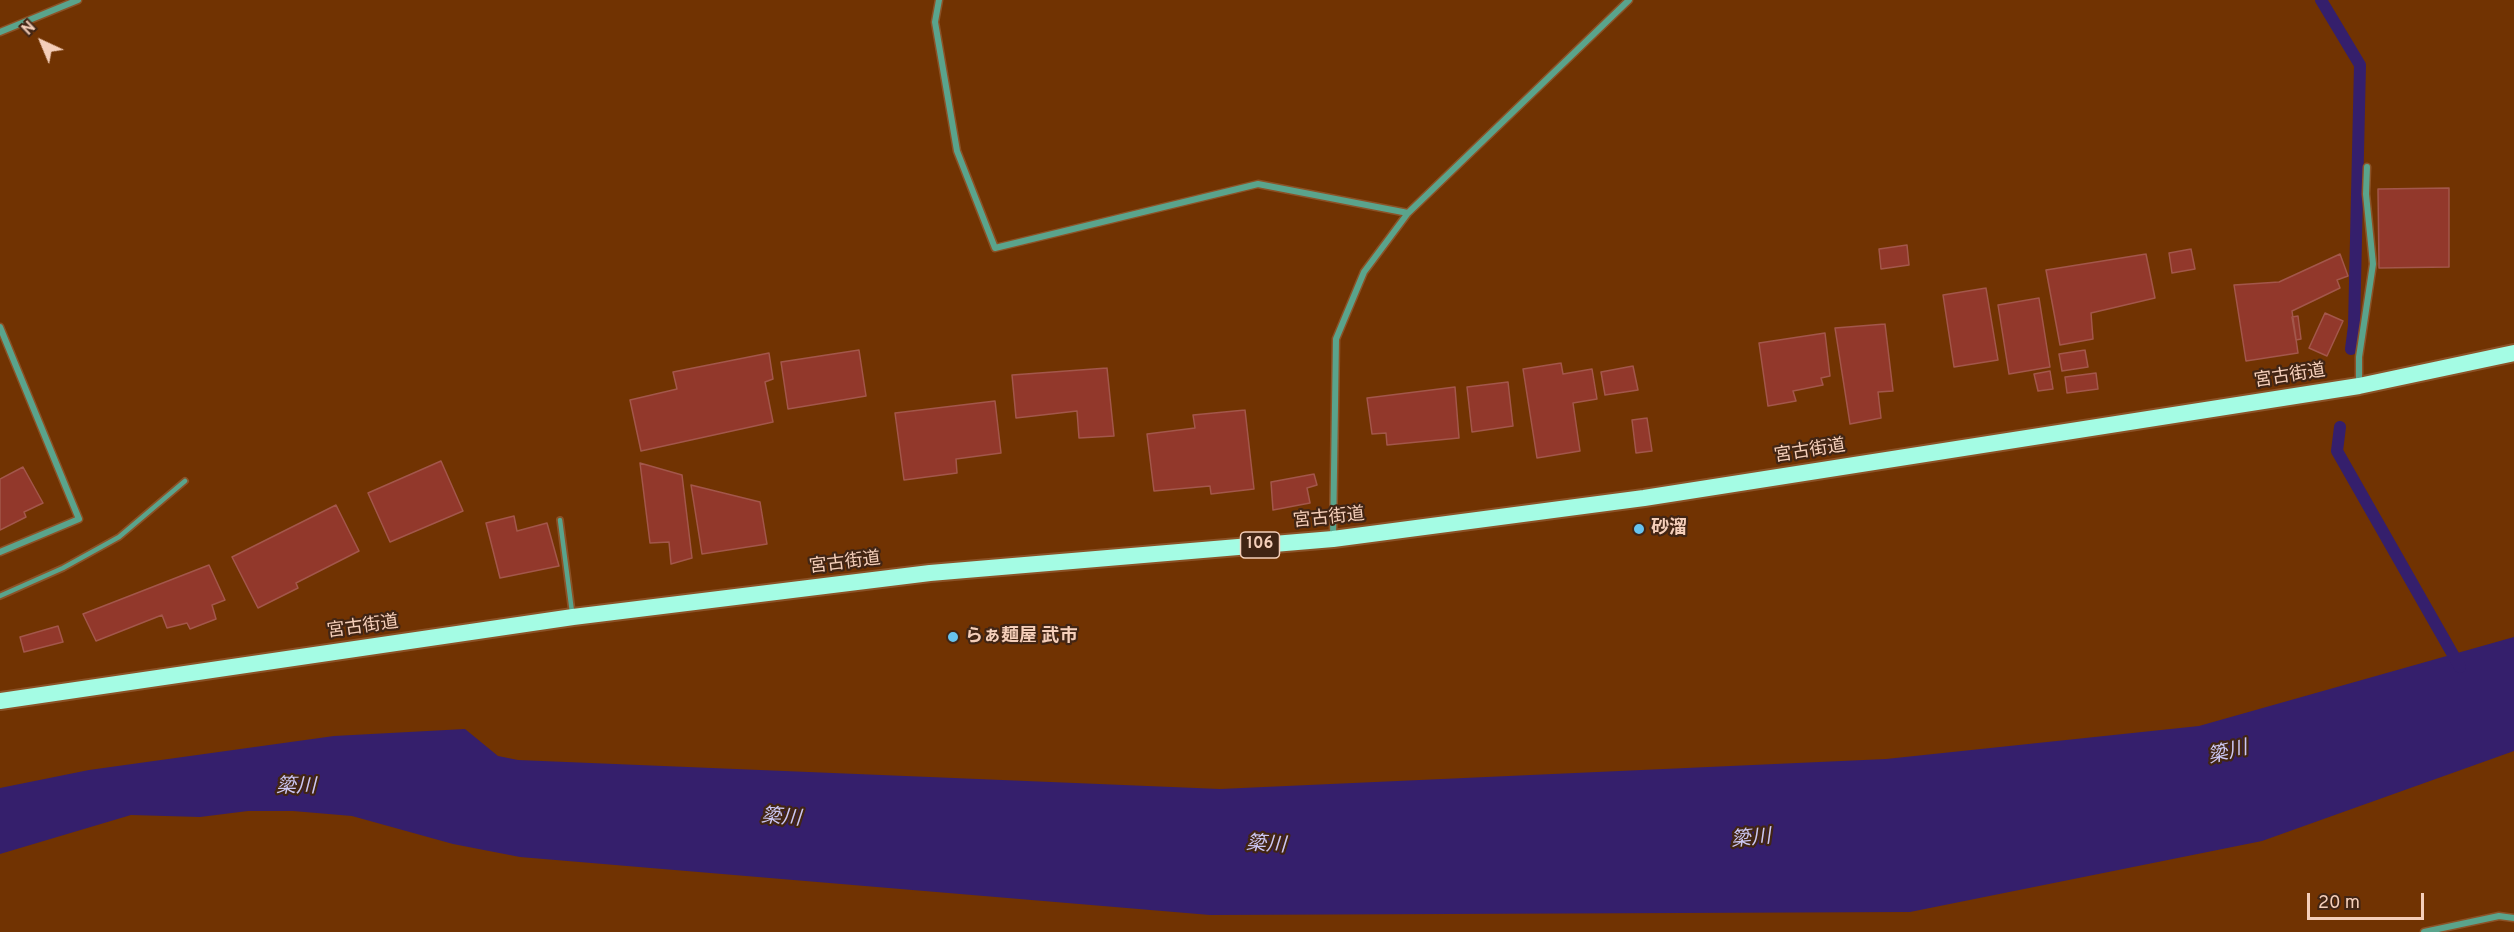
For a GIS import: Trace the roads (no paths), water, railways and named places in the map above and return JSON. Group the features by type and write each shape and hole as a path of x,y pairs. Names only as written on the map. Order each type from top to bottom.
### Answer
{"highway":[{"name":"宮古街道","path":"0,700 573,616 930,573 1333,539 1644,498 2359,386 2514,354"}],"street":[{"path":"0,32 78,0"},
{"path":"939,0 935,22 957,151 995,248 1258,184 1408,213"},
{"path":"1333,539 1336,339 1364,272 1408,213 1629,0"},
{"path":"2359,386 2359,357 2373,264 2366,194 2367,167"},
{"path":"0,327 79,519 0,552"},
{"path":"2424,932 2499,916 2514,918"}],"lane":[{"path":"0,596 63,568 119,537 185,481"},
{"path":"560,520 573,616"}],"water":[{"name":"簗川","path":"2514,637 2514,751 2262,841 1910,912 1210,915 520,857 453,844 352,816 293,811 248,811 200,817 131,815 0,854 0,788 89,770 334,736 465,729 498,756 518,760 1220,789 1886,759 2199,726"}],"waterway":[{"path":"2321,0 2360,65 2354,326 2351,349"},
{"path":"2340,427 2337,451 2460,667"}],"place":[{"name":"砂溜","path":"1639,529"},
{"name":"らぁ麺屋 武市","path":"953,637"}]}
